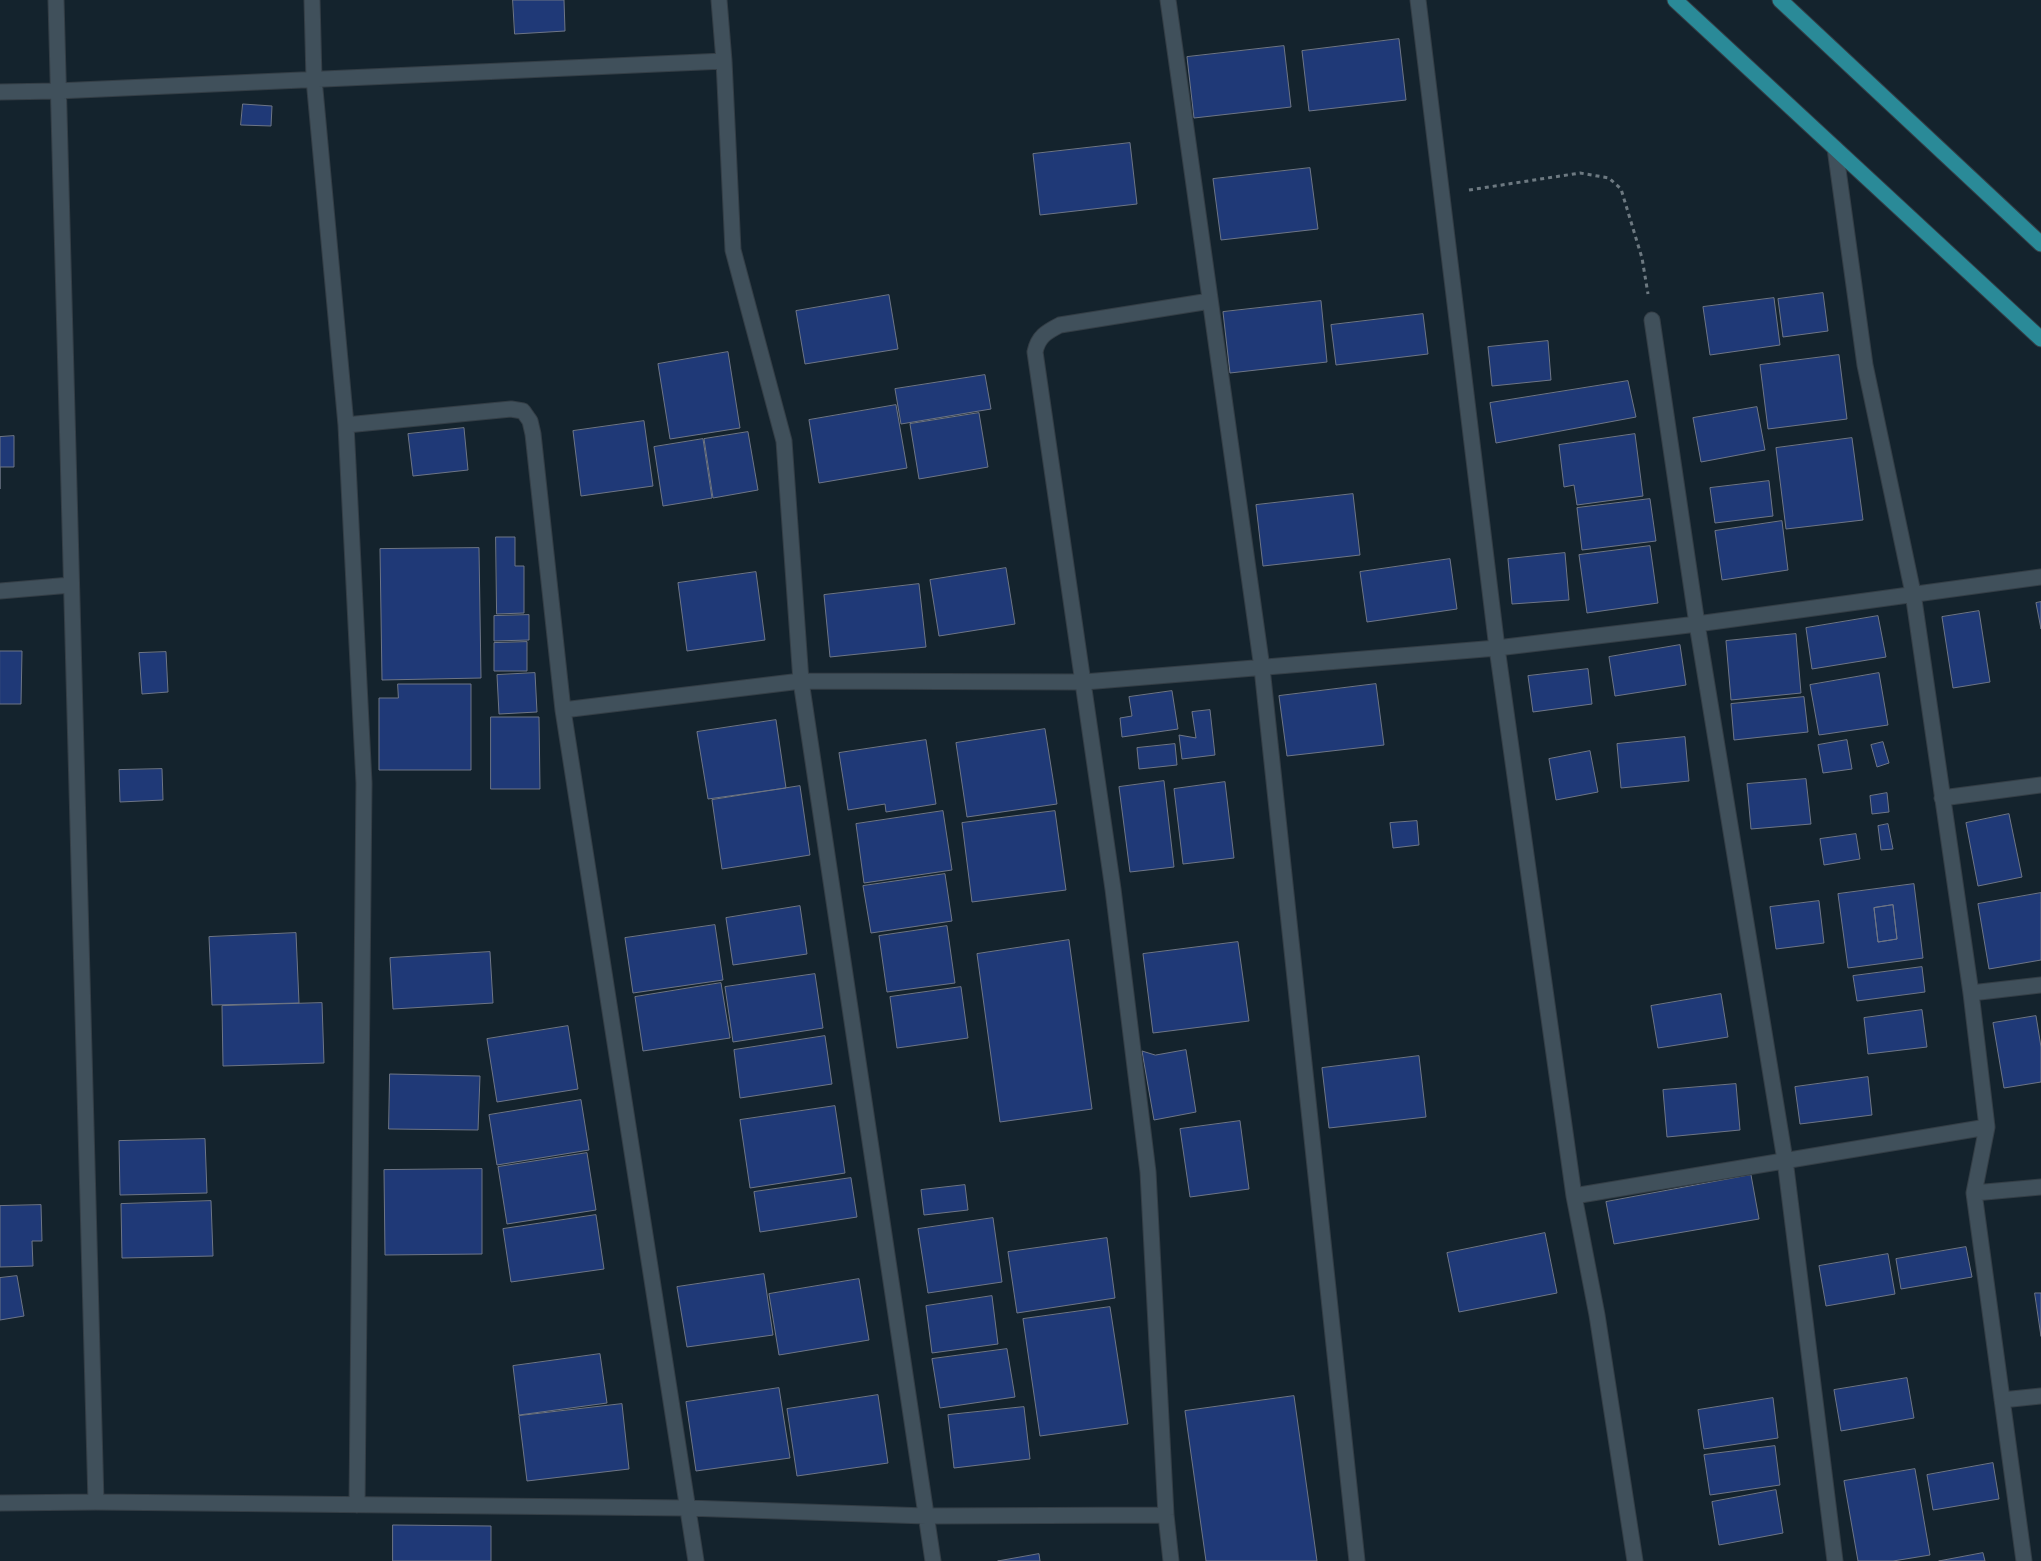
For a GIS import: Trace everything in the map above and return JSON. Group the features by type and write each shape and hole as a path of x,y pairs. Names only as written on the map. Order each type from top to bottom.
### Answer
{"highway":[{"path":"1674,0 2041,340"},
{"path":"1780,0 2041,244"}],"street":[{"path":"56,0 96,1502"},
{"path":"312,0 314,79 346,425 364,783 357,1506"},
{"path":"719,0 724,61 733,250 784,441 801,681 933,1561"},
{"path":"1168,0 1262,668 1357,1561"},
{"path":"1418,0 1497,648 1574,1196 1597,1315 1635,1561"},
{"path":"0,92 724,61"},
{"path":"1835,148 1865,365 1913,594 1971,993 1987,1127 1974,1193 2024,1561"},
{"path":"1171,1561 1166,1515 1148,1172 1114,889 1035,352 1037,341 1045,333 1060,325 1210,300"},
{"path":"1652,320 1697,624 1784,1160 1835,1561"},
{"path":"346,425 511,409 523,411 530,421 533,434 563,710 696,1561"},
{"path":"563,710 801,681 1084,682 1497,648 1697,624 2041,577"},
{"path":"0,591 71,585"},
{"path":"1942,798 2041,785"},
{"path":"1971,993 2041,985"},
{"path":"1574,1196 1987,1127"},
{"path":"1974,1193 2041,1186"},
{"path":"2002,1400 2041,1396"},
{"path":"0,1503 96,1502 687,1508 926,1516 1166,1515"}],"path":[{"path":"1441,194 1580,173 1609,178 1621,189 1642,258 1652,320"}],"building":[{"path":"513,0 564,0 565,31 515,34"},
{"path":"1399,39 1406,100 1309,111 1302,51"},
{"path":"1284,46 1291,107 1194,118 1187,57"},
{"path":"243,104 272,106 271,126 241,125"},
{"path":"1130,143 1137,204 1040,215 1033,154"},
{"path":"1310,168 1318,229 1221,240 1213,179"},
{"path":"1823,293 1828,331 1783,337 1778,299"},
{"path":"889,295 898,349 805,364 796,311"},
{"path":"1774,298 1780,345 1710,355 1703,307"},
{"path":"1321,301 1327,362 1230,373 1223,312"},
{"path":"1423,314 1428,354 1336,365 1331,325"},
{"path":"1548,341 1551,380 1492,386 1488,347"},
{"path":"728,352 740,428 670,439 658,364"},
{"path":"1839,355 1847,419 1768,429 1760,365"},
{"path":"985,375 991,409 901,424 895,389"},
{"path":"1628,381 1636,417 1496,443 1490,403"},
{"path":"896,405 907,468 819,483 809,420"},
{"path":"1757,407 1765,450 1701,462 1693,418"},
{"path":"979,413 988,467 919,479 910,424"},
{"path":"644,421 653,486 581,496 573,431"},
{"path":"464,428 468,470 413,476 408,434"},
{"path":"748,432 758,490 713,498 704,439"},
{"path":"1635,434 1643,496 1577,505 1574,485 1564,487 1559,445"},
{"path":"14,436 14,467 0,467 0,437"},
{"path":"1852,438 1863,520 1786,529 1776,448"},
{"path":"703,439 712,498 663,506 654,447"},
{"path":"1769,481 1773,516 1715,523 1710,488"},
{"path":"1353,494 1360,555 1263,566 1256,505"},
{"path":"1650,499 1656,541 1582,550 1577,508"},
{"path":"1782,521 1788,570 1722,580 1715,531"},
{"path":"496,537 515,537 515,566 524,566 524,613 497,614"},
{"path":"1650,546 1658,603 1587,613 1579,555"},
{"path":"479,548 481,678 382,680 380,549"},
{"path":"1565,553 1569,600 1512,604 1508,559"},
{"path":"1450,559 1457,609 1367,622 1360,572"},
{"path":"1006,568 1015,624 939,636 930,580"},
{"path":"756,572 765,640 687,651 678,583"},
{"path":"919,584 926,647 830,657 824,595"},
{"path":"2041,602 2041,629 2036,603"},
{"path":"1979,611 1990,682 1953,688 1942,617"},
{"path":"529,615 529,640 494,641 494,616"},
{"path":"1878,616 1886,657 1812,669 1806,628"},
{"path":"1796,634 1801,693 1731,700 1726,641"},
{"path":"527,642 527,671 494,671 494,643"},
{"path":"1680,645 1686,685 1615,696 1609,657"},
{"path":"0,651 22,651 21,704 0,704"},
{"path":"166,652 168,692 142,694 139,653"},
{"path":"1588,669 1592,704 1533,712 1528,676"},
{"path":"535,673 537,712 499,714 497,675"},
{"path":"1879,673 1888,725 1819,735 1810,685"},
{"path":"398,684 471,684 471,770 379,770 379,698 398,698"},
{"path":"1376,684 1384,745 1287,756 1279,696"},
{"path":"1172,691 1178,729 1122,737 1120,718 1132,716 1129,697"},
{"path":"1804,697 1808,732 1734,740 1731,704"},
{"path":"1210,710 1215,755 1182,759 1179,735 1196,738 1192,712"},
{"path":"491,717 539,717 540,789 491,789"},
{"path":"776,720 786,788 708,799 697,732"},
{"path":"1045,729 1057,804 967,817 956,743"},
{"path":"1685,737 1689,781 1621,788 1617,744"},
{"path":"926,740 936,804 886,812 885,804 848,810 839,753"},
{"path":"1847,740 1852,769 1823,773 1818,745"},
{"path":"1883,742 1889,763 1877,767 1871,745"},
{"path":"1175,744 1177,765 1139,769 1137,748"},
{"path":"1590,751 1598,792 1556,800 1549,759"},
{"path":"162,769 163,800 120,802 119,770"},
{"path":"1806,779 1811,824 1751,829 1747,784"},
{"path":"1164,781 1174,867 1130,872 1119,787"},
{"path":"1225,782 1234,858 1183,864 1174,789"},
{"path":"800,786 810,855 722,869 712,800"},
{"path":"1887,793 1889,812 1872,814 1870,796"},
{"path":"943,811 952,870 864,883 856,824"},
{"path":"1055,811 1066,890 972,902 962,823"},
{"path":"2009,814 2022,877 1978,886 1966,823"},
{"path":"1417,821 1419,845 1393,848 1390,823"},
{"path":"1888,824 1893,849 1881,850 1878,826"},
{"path":"1856,834 1860,859 1824,865 1820,839"},
{"path":"945,874 952,921 871,933 863,886"},
{"path":"1914,884 1923,958 1848,968 1838,894","holes":["1893,905 1897,939 1878,942 1874,908"]},
{"path":"2041,893 2041,960 1989,969 1978,904"},
{"path":"1819,901 1824,943 1776,949 1770,907"},
{"path":"1893,905 1897,939 1878,942 1874,908"},
{"path":"800,906 807,954 733,965 726,918"},
{"path":"715,925 723,980 633,993 625,938"},
{"path":"947,926 955,983 887,992 879,936"},
{"path":"296,933 299,1003 212,1005 209,937"},
{"path":"1069,940 1092,1109 1000,1122 977,954"},
{"path":"1238,942 1249,1021 1153,1033 1143,954"},
{"path":"490,952 493,1003 393,1009 390,958"},
{"path":"1922,967 1925,992 1857,1001 1853,976"},
{"path":"815,974 823,1028 733,1042 725,987"},
{"path":"721,983 730,1038 643,1051 635,997"},
{"path":"961,987 968,1038 897,1048 890,997"},
{"path":"1721,994 1728,1037 1658,1048 1651,1006"},
{"path":"322,1003 324,1063 223,1066 222,1006"},
{"path":"1922,1010 1927,1047 1868,1054 1864,1018"},
{"path":"2036,1016 2041,1047 2041,1082 2004,1088 1993,1023"},
{"path":"568,1026 578,1089 497,1102 487,1039"},
{"path":"825,1036 832,1084 740,1098 734,1050"},
{"path":"1186,1050 1196,1112 1154,1120 1142,1051 1155,1055"},
{"path":"1419,1056 1426,1117 1329,1128 1322,1068"},
{"path":"390,1074 480,1076 478,1130 389,1129"},
{"path":"1868,1077 1872,1115 1800,1124 1795,1087"},
{"path":"1736,1084 1740,1130 1667,1137 1663,1090"},
{"path":"581,1100 589,1150 497,1165 489,1115"},
{"path":"835,1106 845,1173 750,1188 740,1120"},
{"path":"1240,1121 1249,1189 1190,1197 1180,1129"},
{"path":"205,1139 207,1193 120,1195 119,1141"},
{"path":"587,1153 596,1210 507,1224 498,1167"},
{"path":"482,1169 482,1254 385,1255 384,1170"},
{"path":"1751,1175 1759,1219 1614,1244 1606,1202"},
{"path":"851,1178 857,1217 760,1232 754,1192"},
{"path":"965,1185 968,1210 924,1215 921,1190"},
{"path":"211,1201 213,1256 122,1258 121,1204"},
{"path":"41,1205 42,1241 32,1241 33,1266 0,1267 0,1206"},
{"path":"596,1215 604,1269 511,1282 503,1229"},
{"path":"993,1218 1002,1282 928,1293 918,1229"},
{"path":"1545,1233 1557,1293 1459,1312 1447,1253"},
{"path":"1107,1238 1115,1298 1017,1313 1008,1252"},
{"path":"1966,1247 1972,1277 1901,1289 1896,1259"},
{"path":"1888,1254 1895,1294 1826,1306 1819,1266"},
{"path":"764,1274 773,1335 687,1347 677,1287"},
{"path":"17,1276 24,1316 0,1320 0,1278"},
{"path":"859,1279 869,1340 779,1355 769,1294"},
{"path":"2035,1293 2041,1293 2041,1336"},
{"path":"992,1296 998,1344 932,1353 926,1306"},
{"path":"1110,1307 1128,1424 1040,1436 1023,1319"},
{"path":"1007,1349 1015,1397 940,1408 932,1359"},
{"path":"600,1354 607,1403 519,1415 513,1366"},
{"path":"1907,1378 1914,1418 1841,1431 1834,1390"},
{"path":"779,1388 790,1458 696,1471 686,1402"},
{"path":"878,1395 888,1463 797,1476 787,1409"},
{"path":"1294,1396 1317,1561 1206,1561 1185,1411"},
{"path":"1773,1398 1778,1438 1704,1449 1698,1410"},
{"path":"622,1404 629,1469 527,1481 519,1416"},
{"path":"1024,1407 1030,1459 954,1468 948,1415"},
{"path":"1775,1446 1780,1485 1710,1495 1704,1455"},
{"path":"1993,1463 1999,1499 1933,1510 1927,1475"},
{"path":"1915,1469 1930,1555 1893,1561 1858,1561 1844,1481"},
{"path":"1776,1490 1783,1533 1719,1545 1712,1502"},
{"path":"393,1525 491,1526 491,1561 393,1561"},
{"path":"1983,1553 1985,1561 1939,1561"},
{"path":"1039,1554 1040,1561 998,1561"}]}
